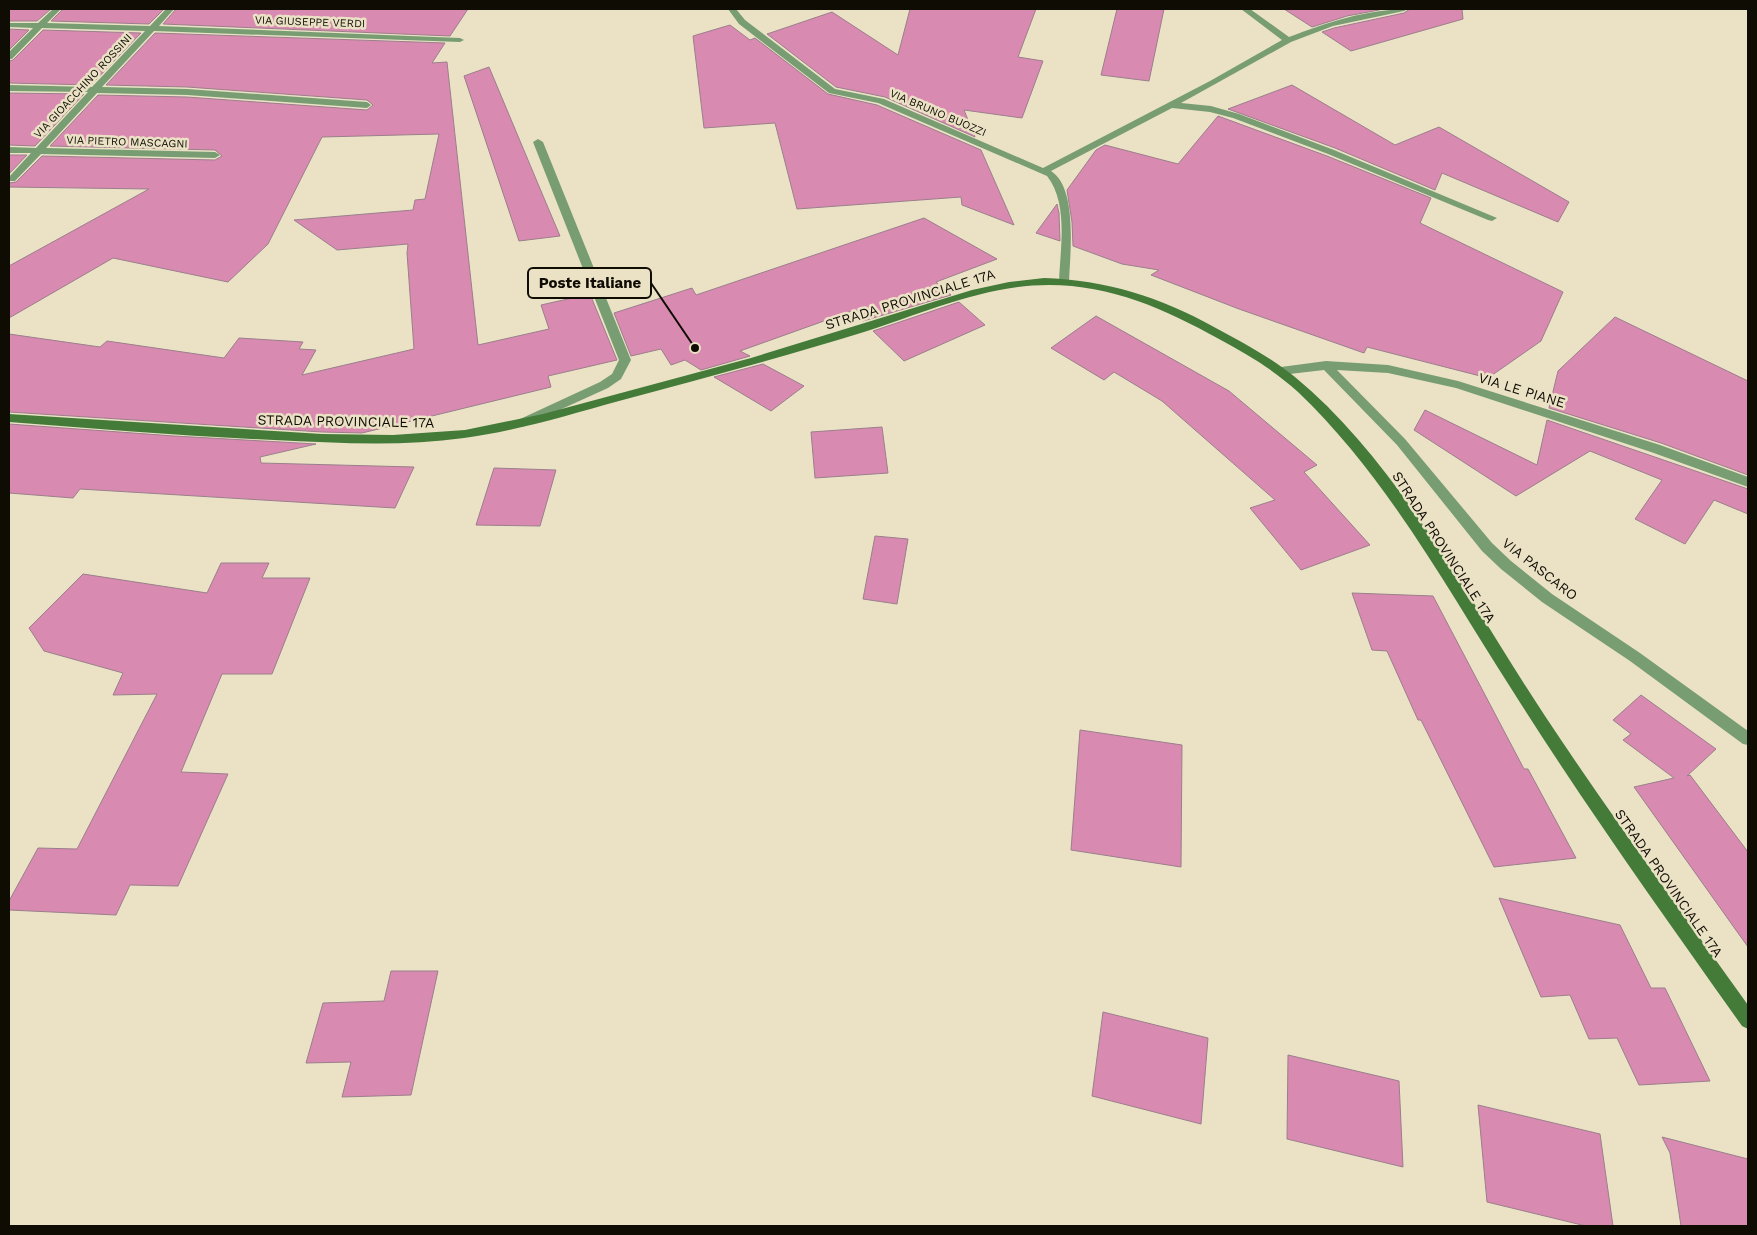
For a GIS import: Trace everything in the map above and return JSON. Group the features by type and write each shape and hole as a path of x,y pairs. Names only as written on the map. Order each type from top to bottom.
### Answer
{"main road":[{"name":"STRADA PROVINCIALE 17A","path":"9,418 230,434 401,439 457,435 521,423 776,356 979,292 1022,283 1064,282 1119,290 1164,305 1246,349 1281,371 1324,412 1384,482 1429,547 1554,743 1748,1020"}],"street":[{"path":"9,57 57,9"},
{"name":"VIA GIOACCHINO ROSSINI","path":"12,179 170,9"},
{"name":"VIA BRUNO BUOZZI","path":"735,9 742,22 832,91 881,101 1044,171 1054,178 1061,192 1064,229 1064,282"},
{"path":"1245,9 1288,40"},
{"path":"1044,171 1068,156 1170,106 1288,40 1370,12 1404,9"},
{"name":"VIA GIUSEPPE VERDI","path":"9,25 152,28 460,40"},
{"path":"9,88 180,91 367,105"},
{"path":"1170,106 1211,110 1236,116 1331,152 1492,218"},
{"path":"521,423 604,385 617,376 625,360 538,142"},
{"name":"VIA PIETRO MASCAGNI","path":"9,150 215,155"},
{"name":"VIA LE PIANE","path":"1281,371 1326,365 1375,366 1426,376 1673,454 1748,482"},
{"name":"VIA PASCARO","path":"1326,365 1401,442 1488,547 1506,565 1547,598 1635,657 1748,739"}],"building":[{"path":"9,9 51,9 37,21 9,21"},
{"path":"63,9 164,9 149,24 51,21"},
{"path":"176,9 468,9 450,36 163,24"},
{"path":"910,9 1036,9 1018,57 1043,61 1022,118 964,110 975,137 885,97 836,87 767,34 832,12 898,55"},
{"path":"1117,9 1164,9 1149,81 1101,75"},
{"path":"1284,9 1384,9 1347,16 1312,27"},
{"path":"1410,9 1462,9 1463,19 1351,51 1322,32 1404,13"},
{"path":"730,25 750,40 755,38 828,94 877,105 981,150 1014,225 962,205 961,197 797,209 775,123 704,128 693,36"},
{"path":"9,29 29,30 9,50"},
{"path":"43,30 141,33 91,85 9,83 9,61 13,60"},
{"path":"155,33 445,43 432,63 447,62 478,345 549,329 541,305 590,294 617,360 548,376 551,387 362,433 9,412 9,334 100,347 107,341 224,358 239,338 303,342 299,349 316,350 302,375 414,349 407,253 408,244 337,250 294,220 413,210 415,200 425,199 439,134 322,137 268,244 228,282 113,258 9,318 9,266 149,189 9,187 9,183 16,182 42,156 215,160 222,156 215,150 50,146 98,95 187,97 367,110 373,105 367,100 187,87 106,85"},
{"path":"489,67 560,236 519,241 464,76"},
{"path":"1292,85 1395,145 1439,127 1569,202 1558,222 1442,173 1435,190 1335,148 1228,109"},
{"path":"9,93 84,94 35,146 9,145"},
{"path":"1218,116 1327,156 1431,198 1420,223 1563,292 1541,341 1488,378 1367,347 1364,353 1239,309 1151,275 1159,270 1122,264 1073,246 1072,222 1067,190 1096,150 1105,145 1178,164"},
{"path":"9,155 27,155 9,174"},
{"path":"1057,204 1059,213 1060,241 1036,233"},
{"path":"924,218 997,259 936,282 951,295 863,321 852,311 740,351 750,356 701,370 685,360 671,365 661,349 631,356 614,313 692,288 696,295"},
{"path":"959,302 985,325 904,361 873,331"},
{"path":"1096,316 1229,391 1317,465 1304,472 1370,545 1301,570 1250,508 1275,500 1162,401 1114,372 1104,380 1051,348"},
{"path":"1615,317 1748,381 1748,475 1661,443 1549,408 1558,371"},
{"path":"763,364 804,386 771,411 714,377"},
{"path":"1425,410 1537,465 1547,420 1748,489 1748,514 1714,500 1685,544 1635,519 1662,480 1590,451 1516,496 1414,430"},
{"path":"9,424 316,444 260,457 261,463 414,467 395,508 80,489 73,498 9,493"},
{"path":"882,427 888,473 815,478 811,432"},
{"path":"494,468 556,470 540,526 476,525"},
{"path":"875,536 908,539 897,604 863,599"},
{"path":"221,563 269,563 262,578 310,578 272,674 222,674 181,772 228,774 178,886 130,885 116,915 9,910 9,901 38,848 77,849 157,694 113,695 123,673 44,651 29,628 83,574 207,593"},
{"path":"1352,593 1433,596 1524,769 1528,769 1576,858 1494,867 1421,720 1418,720 1387,651 1372,650"},
{"path":"1641,695 1716,749 1687,776 1690,775 1748,852 1748,947 1634,787 1674,778 1623,740 1631,734 1613,720"},
{"path":"1080,730 1182,745 1181,867 1071,850"},
{"path":"1499,898 1620,925 1651,988 1665,988 1710,1081 1639,1085 1617,1038 1589,1039 1570,995 1541,997"},
{"path":"391,971 438,971 411,1095 342,1097 351,1062 306,1063 323,1003 384,1001"},
{"path":"1103,1012 1208,1038 1201,1124 1092,1096"},
{"path":"1288,1055 1399,1081 1403,1167 1287,1139"},
{"path":"1478,1105 1600,1134 1613,1226 1586,1226 1487,1202"},
{"path":"1662,1137 1748,1159 1748,1226 1681,1226 1670,1153"}],"place":[{"name":"Poste Italiane","path":"695,348"}]}
